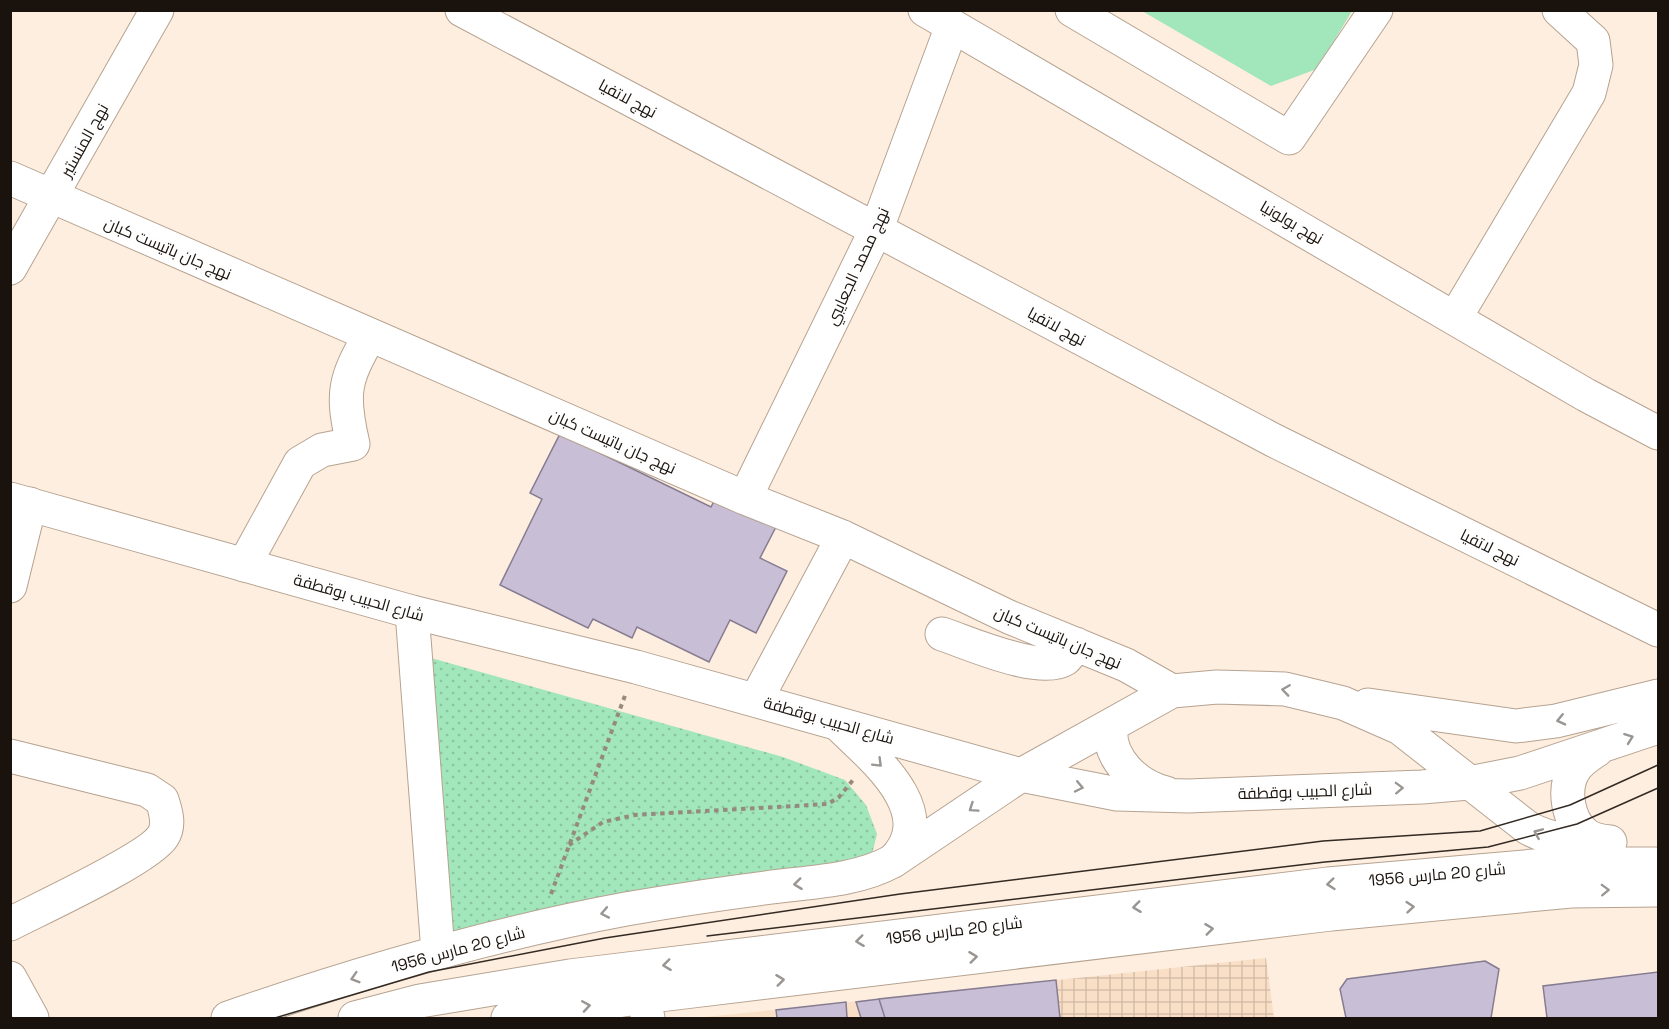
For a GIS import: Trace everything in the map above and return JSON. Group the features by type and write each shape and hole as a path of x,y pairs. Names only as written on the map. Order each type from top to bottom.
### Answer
{"main road":[{"name":"نهج المنستير","path":"10,268 157,10"},
{"name":"نهج لاتفيا","path":"462,10 1273,440 1659,630"},
{"path":"1072,10 1289,138 1376,10"},
{"path":"1455,318 1589,93 1596,65 1593,41 1559,10"},
{"name":"نهج محمد الجعايبي","path":"745,498 877,228 939,18"},
{"name":"نهج بولونيا","path":"939,18 1586,395 1659,432"},
{"name":"نهج جان باتيست كبان","path":"10,178 51,198 745,498 843,537 1009,617 1126,665 1172,691"},
{"path":"244,565 300,463 322,450 353,444 345,410 346,381 370,335"},
{"path":"10,586 20,502"},
{"name":"شارع الحبيب بوقطفة","path":"20,502 412,612 636,667 1021,775 1117,794 1188,796 1422,787 1469,783 1520,773 1597,750 1659,727"},
{"path":"756,700 843,537"},
{"path":"412,612 438,952"},
{"path":"942,634 1029,663 1054,664 1066,659 1076,644"},
{"path":"803,713 854,717 1023,756 1058,750 1107,729 1172,691 1257,687 1285,689 1343,703 1435,712 1493,724 1516,726 1556,721 1659,696"},
{"path":"1343,703 1400,728 1540,835 1563,841 1659,844"},
{"path":"836,722 873,757 896,784 908,812 908,841 893,861"},
{"path":"1107,729 1115,752 1139,782 1164,792 1188,796"},
{"name":"شارع 20 مارس 1956","path":"228,1018 438,952 539,926 716,894 834,879 872,871 893,861 1021,775 1107,729"},
{"path":"1597,750 1574,770 1568,796 1573,815 1581,831 1598,840 1612,842"},
{"path":"10,756 147,790 162,800 167,820 165,834 161,840 141,856 10,924"},
{"name":"شارع 20 مارس 1956","path":"1557,864 1659,844"},
{"name":"شارع 20 مارس 1956","path":"372,1016 465,993 570,976 1328,884 1557,864 1659,864"},
{"name":"شارع 20 مارس 1956","path":"508,1018 645,1008 1331,914 1571,891 1659,890"},
{"path":"10,978 32,1018"}],"path":[{"path":"539,926 636,667"},
{"path":"569,845 603,822 635,815 828,804 839,797 873,757"}],"shaded area":[{"path":"1266,958 1274,1018 885,1018 879,999"},
{"path":"879,999 885,1018 695,1018"}],"green space":[{"path":"1142,11 1352,11 1317,69 1271,86"},
{"path":"424,656 783,757 845,780 866,805 877,834 871,858 451,937"}],"building":[{"path":"564,426 598,452 711,507 717,495 779,521 760,558 787,571 756,633 730,620 709,662 637,627 632,638 593,619 588,628 500,585 542,499 530,493"},
{"path":"1485,961 1499,969 1491,1018 1346,1018 1340,989 1347,979"},
{"path":"1658,972 1658,1018 1547,1018 1543,986"},
{"path":"1056,980 1060,1018 885,1018 879,999"},
{"path":"879,999 885,1018 861,1018 856,1002"},
{"path":"846,1002 847,1018 777,1018 776,1010"}],"tram line":[{"path":"275,1018 429,972 605,938 900,894 1323,841 1480,831 1570,805 1658,765"},
{"path":"707,936 1325,862 1488,847 1577,824 1658,788"}]}
